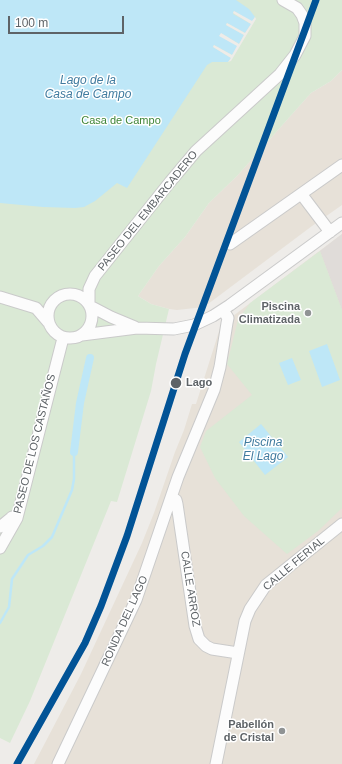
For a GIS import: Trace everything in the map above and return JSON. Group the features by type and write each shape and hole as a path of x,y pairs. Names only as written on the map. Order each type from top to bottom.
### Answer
{"street":[{"name":"PASEO DEL EMBARCADERO","path":"90,305 89,289 95,276 182,168 196,151 280,74 295,55 305,36 305,23 297,8 283,0"},
{"path":"230,244 302,195 342,165"},
{"path":"302,195 330,232"},
{"path":"0,297 36,308 48,322 53,331 63,338 74,338 82,335 137,328 167,329 185,327 194,325 223,310 342,223"},
{"path":"36,308 63,295 72,294 82,297 90,305 111,317 137,328"},
{"path":"48,322 49,310 55,300"},
{"path":"82,335 91,324 92,315 90,305"},
{"name":"RONDA DEL LAGO","path":"58,764 136,600 188,452 210,401 220,367 228,323 228,318 223,310"},
{"name":"PASEO DE LOS CASTAÑOS","path":"0,548 17,518 63,338"},
{"name":"CALLE ARROZ","path":"172,498 176,500 177,504 195,626 199,639 206,646 212,649 238,653"},
{"path":"0,527 10,518 17,518"},
{"name":"CALLE FERIAL","path":"216,764 245,621 250,609 266,585 342,524"}],"shaded area":[{"path":"342,70 342,205 204,307 177,310 169,309 151,304 138,296 159,266 185,237 209,203 237,176 311,93 331,81"},
{"path":"342,234 342,764 34,764 81,674 142,543 184,430 192,404 196,404 221,325"},
{"path":"342,234 342,310 320,251"}],"green space":[{"name":"Casa de Campo","path":"0,0 342,0 342,70 331,81 311,93 237,176 209,203 185,237 159,266 138,296 151,304 169,309 151,391 117,502 111,501 30,701 10,743 0,738"},
{"path":"320,251 342,310 342,508 318,531 287,554 244,516 215,478 200,447 206,431 252,395 227,364 238,320 250,303"}],"water":[{"name":"Lago de la Casa de Campo","path":"0,0 236,0 249,9 255,17 252,22 234,11 233,14 251,24 245,33 227,23 226,25 244,35 239,44 221,33 238,46 232,55 214,45 213,47 231,58 228,62 212,62 207,65 127,188 117,183 95,201 84,207 43,207 0,203"},
{"path":"327,344 340,380 322,387 309,351"},
{"path":"292,358 301,380 288,385 279,363"},
{"name":"Piscina El Lago","path":"261,424 288,457 265,475 239,442"}],"pier":[{"path":"234,11 252,21 255,17 256,19 231,61 228,62 231,58 213,47 214,45 232,55 237,46 219,36 221,33 239,44 244,35 226,25 227,23 245,33 251,24 233,13"}],"waterway":[{"path":"74,452 80,403 90,358"},
{"path":"0,623 9,607 12,579 28,555 43,546 52,537 72,490 74,479 74,452"}],"transit line":[{"path":"17,764 85,643 101,606 127,536 185,354 316,0"}],"place":[{"name":"Piscina Climatizada","path":"308,313"},
{"name":"Lago","path":"176,383"},
{"name":"Pabellón de Cristal","path":"282,731"}]}
